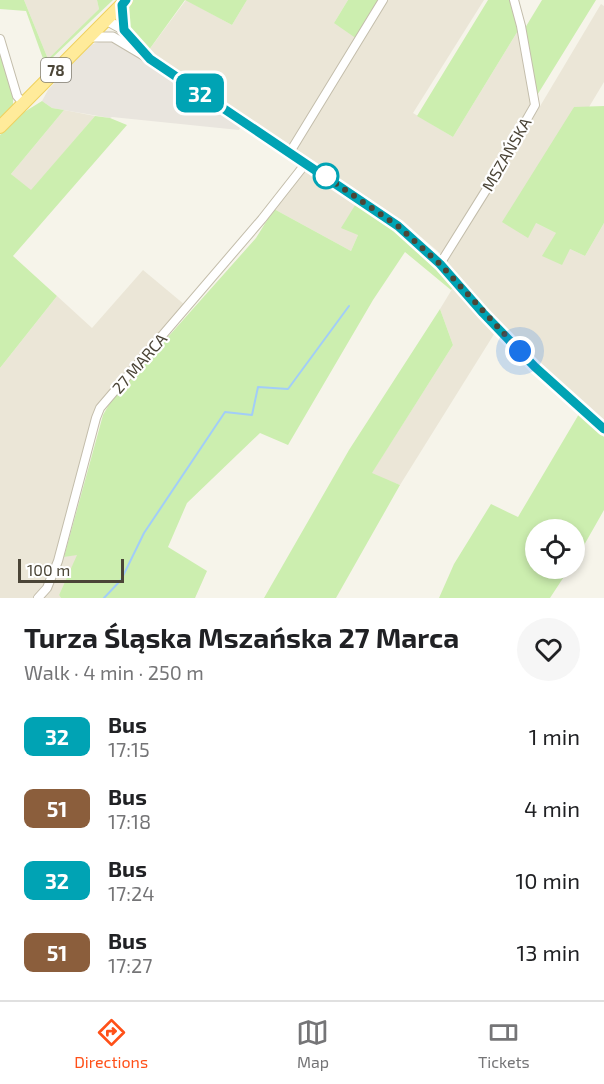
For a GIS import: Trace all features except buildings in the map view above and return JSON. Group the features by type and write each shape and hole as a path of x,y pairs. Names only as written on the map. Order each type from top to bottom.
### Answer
{"main road":[{"name":"78","path":"0,127 124,2"}],"street":[{"path":"290,152 383,0"},
{"name":"MSZAŃSKA","path":"440,264 535,105 514,0"},
{"path":"124,2 124,30"},
{"path":"106,20 124,30 150,59"},
{"path":"106,20 113,37"},
{"path":"90,37 113,37 150,59 398,226 440,264 535,367 604,429"},
{"path":"0,39 17,96 23,103"},
{"name":"27 MARCA","path":"38,598 46,588 58,561 100,408 262,219 306,163"}],"shaded area":[{"path":"24,0 97,0 99,9 48,59"},
{"path":"186,0 232,25 247,0 348,0 334,23 379,0 484,0 413,113 453,137 519,29 532,106 451,243 441,254 402,221 287,143 146,54"},
{"path":"601,4 604,6 604,82 589,107 574,107 536,223 556,233 570,249 585,256 604,223 604,422 532,356 446,264"},
{"path":"113,37 242,124 239,130 110,118 52,108 42,101 48,90 90,45"},
{"path":"64,110 95,116 31,191 11,174"},
{"path":"308,170 357,202 358,235 351,251 274,209 301,175"},
{"path":"143,270 185,305 100,408 58,561 38,598 0,598 0,368 57,296 92,328"},
{"path":"454,286 496,331 400,485 371,474 453,345 440,309"},
{"path":"78,554 59,595 61,598 43,598 64,557"}],"green space":[{"path":"0,0 24,0 48,59 99,9 97,0 113,0 51,59 46,67 26,11 0,9"},
{"path":"131,0 185,0 146,54 136,43 126,22 127,7"},
{"path":"185,0 247,0 232,25"},
{"path":"348,0 379,0 357,39 334,23"},
{"path":"488,0 512,0 519,29 453,137 417,116"},
{"path":"542,0 596,0 536,97 525,28"},
{"path":"0,48 13,96 13,107 0,120"},
{"path":"42,101 52,108 64,110 11,174 31,190 95,116 110,118 127,125 13,256 57,296 0,368 0,135 21,114"},
{"path":"604,106 604,223 585,256 570,249 562,265 542,256 556,233 536,223 528,238 502,222 574,107"},
{"path":"357,202 408,242 454,286 451,290 405,252 373,300 288,445 260,433 187,503 168,547 207,571 195,598 61,598 59,595 77,555 64,557 103,415 111,401 256,238 274,209 351,251 358,235 341,228"},
{"path":"440,309 453,345 372,473 400,485 336,598 264,598 349,450"},
{"path":"579,414 604,437 604,510 585,543 585,519 525,519 525,579 562,579 550,598 439,598 454,564 491,504 518,517"}],"waterway":[{"path":"104,598 121,580 144,533 225,412 252,415 258,387 288,389 349,306"}],"bus line":[{"name":"32","path":"126,0 122,5 124,30 150,59 398,226 440,264 535,367 604,429"}],"route":[{"path":"326,176 322,174 398,226 440,264 520,351"}]}
